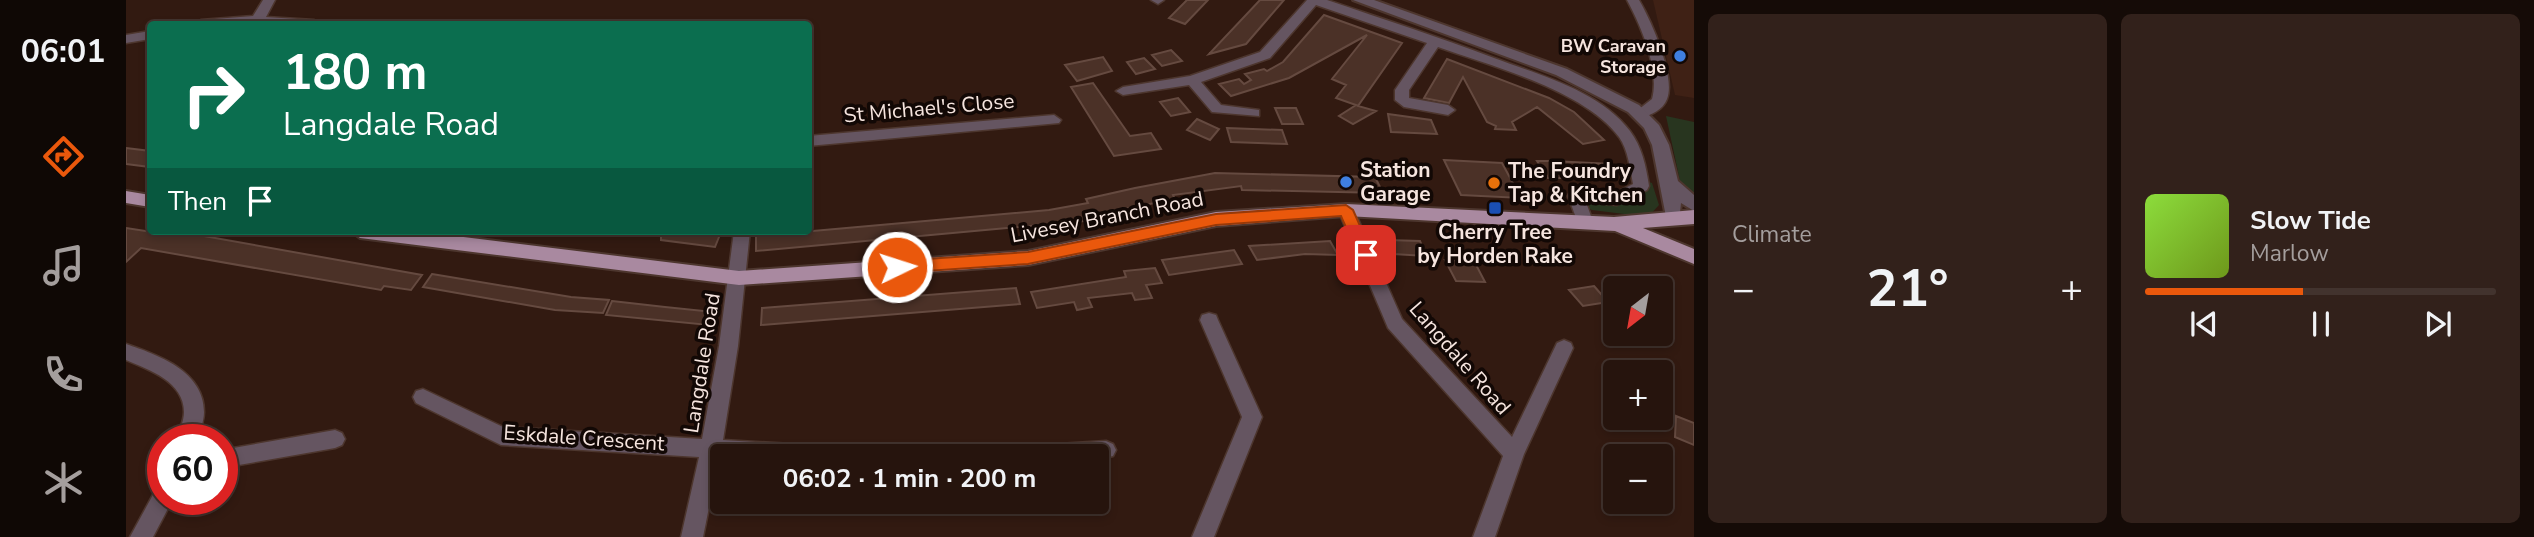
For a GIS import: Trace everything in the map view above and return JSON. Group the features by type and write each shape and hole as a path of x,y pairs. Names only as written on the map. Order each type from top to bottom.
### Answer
{"main road":[{"path":"127,198 147,201"},
{"name":"Livesey Branch Road","path":"392,235 739,278 1028,258 1216,219 1346,210 1615,224 1694,217"},
{"name":"Livesey Branch Road","path":"1671,219 1667,235 1689,254"},
{"name":"Livesey Branch Road","path":"1615,224 1689,254"}],"street":[{"path":"257,20 269,0"},
{"path":"1123,91 1192,80 1265,55 1314,0 1435,40 1546,82 1593,106 1620,130 1636,155 1641,186 1617,199 1576,196 1585,222"},
{"path":"1360,0 1539,62 1641,113 1656,135 1670,184 1671,219"},
{"path":"1633,0 1651,40 1662,94 1657,105 1641,113"},
{"path":"243,21 271,21"},
{"path":"126,39 147,36"},
{"path":"1435,40 1402,90 1402,100 1448,110"},
{"path":"1192,80 1217,109 1254,113"},
{"name":"St Michael's Close","path":"812,141 1054,120"},
{"path":"1670,184 1694,205"},
{"name":"Langdale Road","path":"1346,210 1395,323 1514,453"},
{"path":"739,278 743,235"},
{"name":"Langdale Road","path":"711,444 739,278"},
{"path":"1203,537 1252,417 1209,320"},
{"name":"Langdale Road","path":"1484,537 1514,453 1564,348"},
{"path":"126,352 170,370 188,390 194,411 191,424"},
{"name":"Eskdale Crescent","path":"423,397 501,436 710,447"},
{"path":"238,456 335,439"},
{"name":"Langdale Road","path":"692,537 710,452"},
{"path":"141,537 153,515"}],"shaded area":[{"name":"BW Caravan Storage","path":"1653,0 1694,0 1694,98 1675,95"}],"green space":[{"path":"1666,116 1694,122 1694,197 1680,181"},
{"path":"1649,182 1652,183 1659,205 1648,217 1592,210 1583,205 1587,201 1632,201 1645,191"}],"building":[{"path":"1187,0 1208,0 1185,24 1169,18"},
{"path":"1260,0 1284,0 1246,44 1209,54"},
{"path":"1324,15 1402,43 1358,106 1376,111 1353,124 1339,116 1356,105 1336,98 1346,85 1332,79 1367,35 1289,78 1231,96 1219,84 1239,79 1244,84 1251,80 1245,74 1264,69 1267,71 1283,62"},
{"path":"1171,50 1182,61 1162,66 1152,55"},
{"path":"1103,57 1112,71 1077,81 1065,65"},
{"path":"1144,58 1155,69 1136,74 1127,62"},
{"path":"1447,59 1549,98 1574,112 1604,140 1583,144 1537,107 1512,122 1516,130 1495,129 1496,126 1487,122 1463,77 1449,103 1424,98"},
{"path":"1093,83 1130,136 1151,133 1161,149 1114,156 1071,87"},
{"path":"1178,98 1190,112 1171,116 1160,102"},
{"path":"1275,108 1296,108 1303,124 1282,124"},
{"path":"1388,114 1431,120 1437,134 1391,132"},
{"path":"1197,119 1219,129 1210,140 1187,130"},
{"path":"1227,128 1282,130 1287,144 1231,142"},
{"path":"126,148 147,151 147,167 126,164"},
{"path":"1444,160 1502,163 1521,198 1461,195"},
{"path":"1537,161 1611,164 1607,178 1548,178"},
{"path":"1215,173 1375,177 1383,193 1242,190 1241,186 1173,195 1175,199 1083,217 1084,221 756,251 756,236 812,235 812,231 1049,210 1088,203 1086,199"},
{"path":"126,228 147,231 147,235 198,235 422,275 411,290 384,286 381,290 141,248 126,262"},
{"path":"661,235 720,235 715,247 661,240"},
{"path":"1387,240 1420,241 1426,256 1393,254"},
{"path":"1330,241 1338,255 1305,254 1257,260 1249,246"},
{"path":"1234,250 1242,264 1169,275 1162,260"},
{"path":"1445,260 1474,261 1485,282 1456,281"},
{"path":"1155,268 1162,283 1146,285 1152,298 1135,300 1132,293 1088,298 1092,307 1077,310 1074,302 1037,308 1031,292 1126,277 1124,271"},
{"path":"432,274 571,297 609,300 603,313 555,310 423,287"},
{"path":"1594,286 1603,296 1603,303 1583,306 1569,290"},
{"path":"1016,288 1020,304 761,325 762,308"},
{"path":"612,301 714,312 709,325 606,315"},
{"path":"1676,416 1694,423 1694,445 1675,437"}],"place":[{"name":"BW Caravan Storage","path":"1680,56"},
{"name":"Station Garage","path":"1346,182"},
{"name":"The Foundry Tap & Kitchen","path":"1494,183"},
{"name":"Cherry Tree by Horden Rake","path":"1495,208"}],"route":[{"path":"897,267 1028,258 1216,219 1346,210 1366,255"}]}
